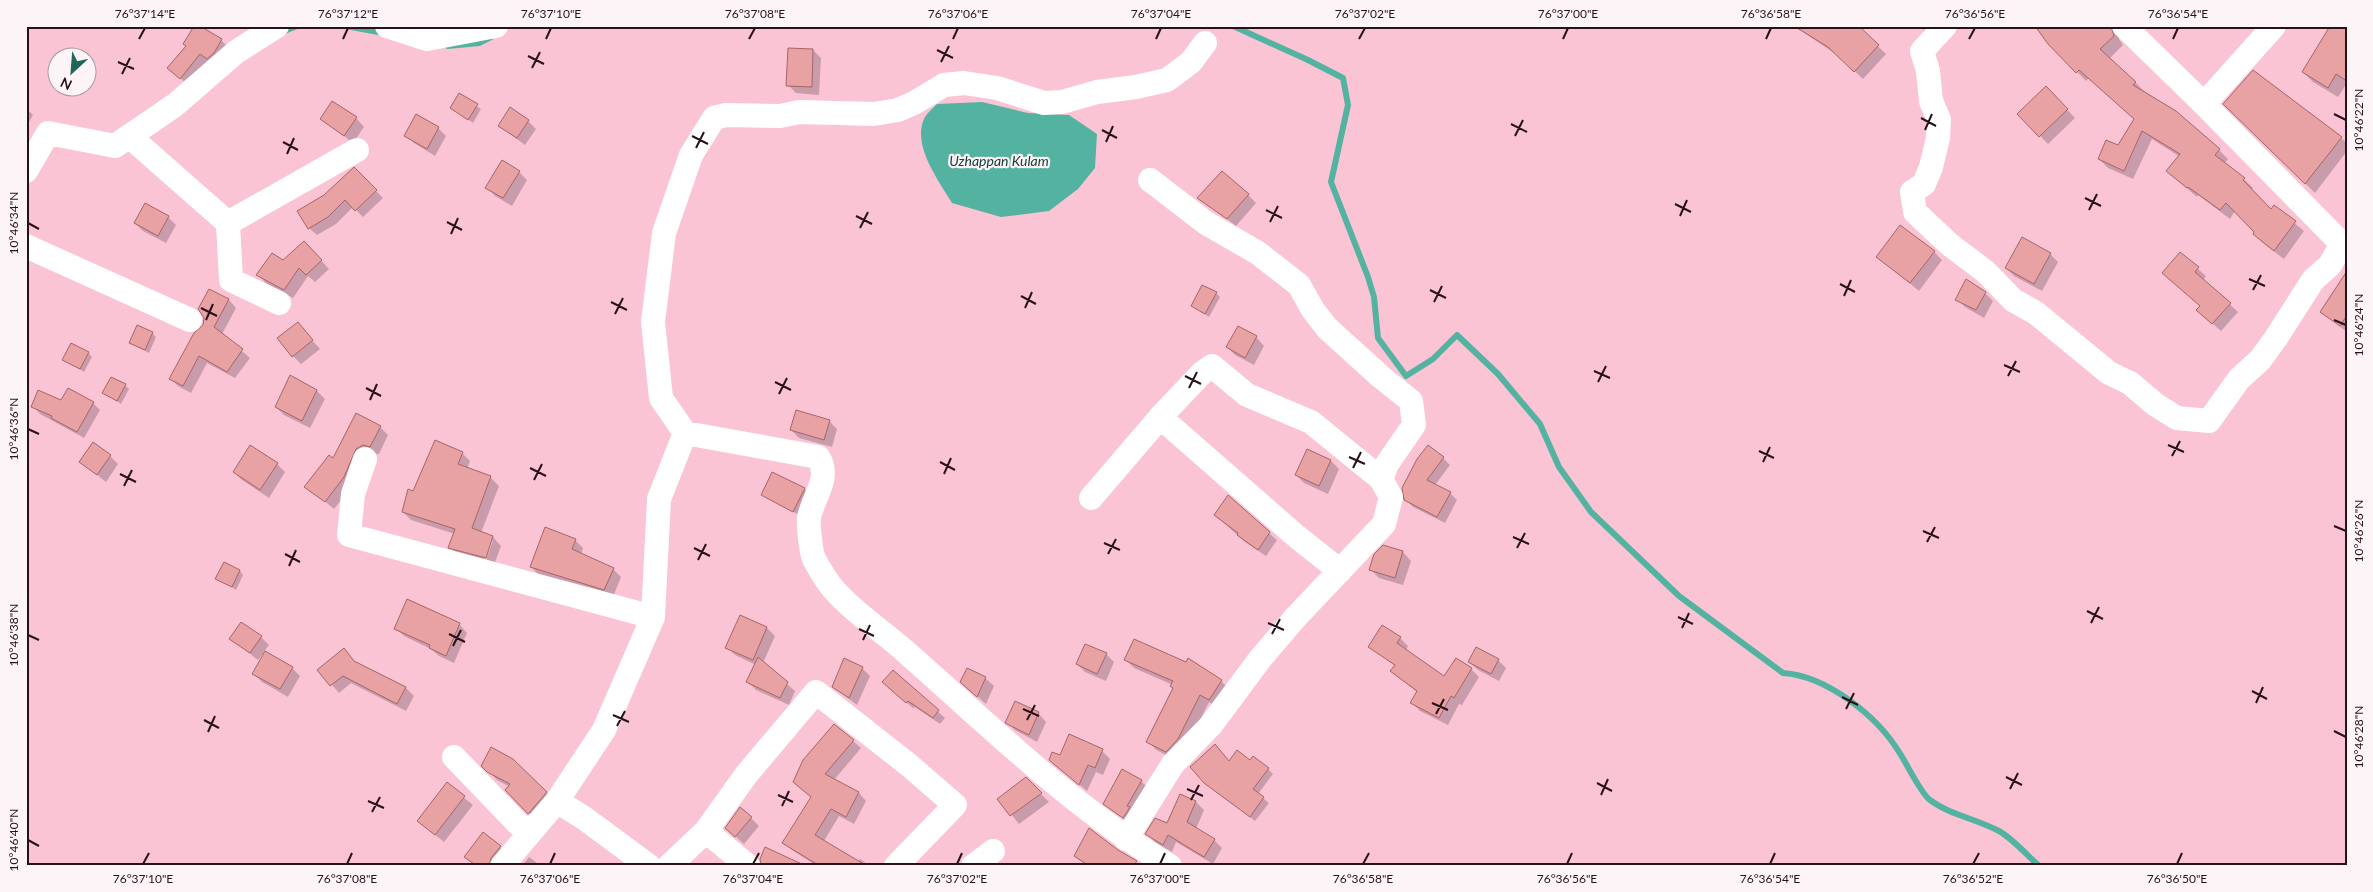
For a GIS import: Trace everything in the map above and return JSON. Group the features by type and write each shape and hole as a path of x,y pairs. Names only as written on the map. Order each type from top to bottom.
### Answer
{"street":[{"path":"30,156 48,133 114,146 175,105 236,52 277,26"},
{"path":"387,26 427,39 496,26"},
{"path":"1945,26 1922,51 1928,71 1931,101 1939,120 1938,138 1931,167 1924,184 1912,192 1916,212 1948,244 1986,272 2013,300 2036,314 2109,373 2130,383 2156,405 2177,418 2209,422 2238,380 2266,352 2313,280 2330,265 2344,246 2124,26"},
{"path":"2204,104 2274,26"},
{"path":"1170,866 1126,839 1037,770 988,724 956,699 907,653 836,593 813,556 809,518 818,497 823,470 818,457 684,433 661,398 653,322 664,233 690,155 714,118 726,115 780,116 800,112 874,114 898,110 914,103 944,84 964,83 997,88 1044,102 1062,102 1097,92 1136,87 1167,80 1190,62 1205,43"},
{"path":"129,136 228,223 231,280 279,303"},
{"path":"228,223 357,150"},
{"path":"1150,180 1206,223 1258,253 1299,285 1313,310 1328,328 1381,377 1411,401 1414,425 1387,464 1381,478"},
{"path":"26,246 190,320"},
{"path":"1091,498 1160,417 1202,373 1212,366 1247,395 1311,422 1381,478 1391,497 1384,524 1260,659 1211,725 1173,764 1126,839"},
{"path":"1160,417 1296,536 1340,571"},
{"path":"502,866 557,801 604,730 653,617 659,499 684,433"},
{"path":"365,459 353,494 349,535 653,617"},
{"path":"669,866 706,831 746,775 816,692 910,766 955,805 896,866"},
{"path":"454,757 528,834"},
{"path":"557,801 591,822 649,866"},
{"path":"706,831 748,866"},
{"path":"973,866 993,851"}],"water":[{"name":"Uzhappan Kulam","path":"982,102 1028,113 1069,115 1097,134 1095,168 1078,189 1049,211 1001,217 952,203 934,174 924,152 921,129 924,119 937,104"}],"building":[{"path":"194,26 200,26 222,39 214,53 207,59 200,54 180,79 167,68 186,46 183,44"},
{"path":"1794,26 1859,26 1879,45 1854,72 1828,47"},
{"path":"2035,26 2111,26 2114,36 2100,49 2136,82 2133,85 2176,111 2220,149 2215,155 2245,178 2243,180 2271,209 2274,205 2296,221 2274,251 2253,234 2254,232 2226,203 2220,210 2166,171 2180,154 2142,131 2124,171 2098,159 2106,140 2118,145 2134,119 2079,70 2076,73 2048,44"},
{"path":"2330,26 2347,26 2347,81 2336,74 2328,88 2302,72"},
{"path":"788,48 813,49 812,87 786,86"},
{"path":"2253,70 2342,137 2305,184 2223,104"},
{"path":"2046,86 2068,109 2039,137 2017,114"},
{"path":"459,93 478,104 468,120 450,108"},
{"path":"332,101 357,117 344,136 320,119"},
{"path":"510,107 529,120 517,138 498,126"},
{"path":"416,114 439,127 427,149 404,136"},
{"path":"502,160 520,171 503,198 485,188"},
{"path":"354,167 377,190 355,211 345,200 328,217 308,229 297,211 324,195"},
{"path":"1222,171 1249,194 1227,219 1197,198"},
{"path":"145,203 169,216 158,236 134,223"},
{"path":"1900,225 1935,251 1910,283 1876,257"},
{"path":"2022,237 2051,253 2034,284 2005,268"},
{"path":"304,241 322,260 306,275 299,268 284,290 256,275 272,253 283,260"},
{"path":"2180,252 2199,267 2195,272 2231,303 2212,324 2196,310 2200,306 2162,273"},
{"path":"2347,271 2347,315 2340,326 2320,312"},
{"path":"1966,279 1986,292 1976,310 1955,300"},
{"path":"1202,285 1217,292 1205,314 1191,306"},
{"path":"209,289 229,299 214,327 243,349 227,372 199,356 183,386 169,379 194,333 203,325 204,318 198,309"},
{"path":"298,322 313,340 292,357 277,338"},
{"path":"137,325 153,332 145,350 129,343"},
{"path":"1238,326 1257,336 1245,358 1226,347"},
{"path":"71,343 89,352 80,369 62,360"},
{"path":"290,375 317,390 302,421 275,407"},
{"path":"111,377 126,384 117,401 102,393"},
{"path":"68,388 94,402 77,432 51,418 52,416 31,407 38,390 61,400"},
{"path":"796,410 830,420 824,440 790,430"},
{"path":"356,413 381,426 370,447 363,445 356,449 344,477 325,502 304,487 329,455 333,458"},
{"path":"435,440 463,452 458,464 491,476 472,528 493,536 486,558 448,548 455,529 402,512 408,489 413,491"},
{"path":"93,442 111,455 97,475 79,462"},
{"path":"250,445 278,463 260,490 233,472"},
{"path":"1428,445 1444,457 1427,480 1451,492 1437,517 1404,500 1402,488 1417,459"},
{"path":"1307,449 1331,460 1319,486 1295,475"},
{"path":"772,472 805,488 793,512 761,495"},
{"path":"1228,495 1270,532 1258,550 1214,515"},
{"path":"545,527 576,539 572,549 614,568 604,590 530,567"},
{"path":"1383,545 1403,551 1395,578 1369,570 1374,554"},
{"path":"224,562 240,570 232,587 215,579"},
{"path":"407,599 460,623 446,656 429,648 430,645 394,629"},
{"path":"740,615 767,627 753,660 725,648"},
{"path":"241,622 262,636 250,653 229,639"},
{"path":"1382,625 1401,637 1397,643 1444,676 1456,658 1472,668 1454,698 1451,696 1439,718 1410,703 1417,691 1390,671 1395,665 1368,647"},
{"path":"1134,639 1186,662 1188,658 1222,680 1209,700 1200,695 1178,739 1166,752 1146,742 1173,688 1170,686 1173,681 1124,660"},
{"path":"1085,644 1107,653 1097,674 1076,664"},
{"path":"1476,647 1499,659 1491,674 1468,662"},
{"path":"344,648 354,661 406,687 397,704 343,676 330,686 317,670"},
{"path":"265,651 293,667 280,689 252,674"},
{"path":"758,657 788,682 780,698 746,682"},
{"path":"844,658 863,667 849,698 832,687"},
{"path":"967,668 986,677 977,697 960,682"},
{"path":"893,670 939,710 933,718 908,701 906,703 882,682"},
{"path":"1015,701 1039,712 1029,735 1005,723"},
{"path":"834,724 854,740 825,774 859,792 846,817 831,809 815,835 867,866 820,866 782,843 811,797 793,782 803,760"},
{"path":"1069,734 1103,749 1095,768 1088,765 1079,785 1049,760 1052,752 1060,755"},
{"path":"1215,744 1229,761 1237,750 1250,760 1253,756 1269,768 1253,789 1264,797 1250,817 1204,783 1190,767"},
{"path":"491,747 513,759 547,792 528,814 505,790 510,784 487,772 481,766"},
{"path":"1122,769 1142,780 1127,806 1130,807 1123,818 1103,804"},
{"path":"1026,777 1042,793 1010,816 997,799"},
{"path":"447,782 465,796 435,835 417,821"},
{"path":"1180,794 1196,801 1187,822 1215,839 1204,857 1168,835 1163,845 1145,834 1155,818 1167,823"},
{"path":"740,807 752,817 735,837 725,828"},
{"path":"1089,828 1118,850 1137,861 1133,866 1089,866 1074,856"},
{"path":"483,832 501,846 491,858 489,866 477,866 464,857"},
{"path":"765,847 806,866 761,866 760,859"}],"waterway":[{"path":"282,32 297,26"},
{"path":"346,26 384,33"},
{"path":"1233,26 1343,78 1348,105 1331,182 1368,277 1374,297 1378,338 1406,376 1433,359 1457,335 1498,374 1540,424 1559,467 1591,512 1679,596 1783,673 1817,682 1849,700 1890,738 1926,797 1946,809 2004,834 2039,866"},
{"path":"448,46 479,43 491,37"}]}
